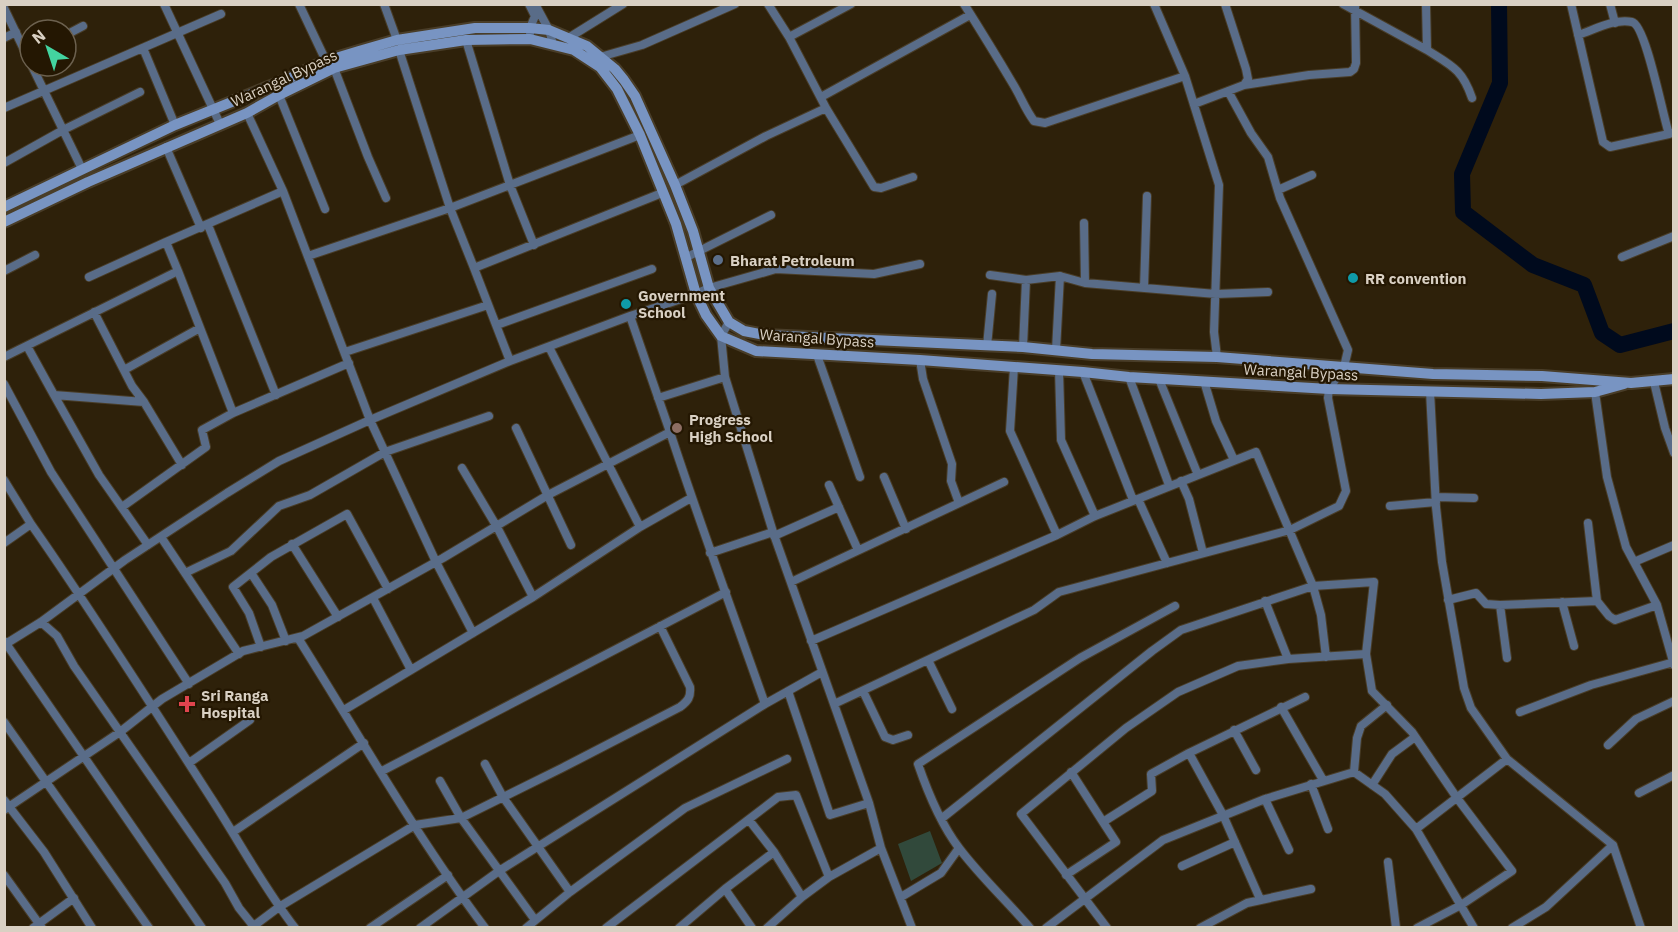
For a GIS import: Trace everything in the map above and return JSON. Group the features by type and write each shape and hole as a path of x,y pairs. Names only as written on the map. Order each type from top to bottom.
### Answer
{"main road":[{"path":"398,45 475,28 549,30 587,46 615,69 635,96 675,185 699,250 710,288 729,322 744,331 765,335 1023,347 1092,354 1217,357 1433,374 1542,376 1631,383 1674,379"},
{"name":"Warangal Bypass","path":"4,222 166,147 247,113 330,64 398,45 504,38 530,39 574,50 600,67 617,89 640,135 663,193 687,257 696,294 706,315 721,336 756,351 920,360 1204,381 1328,398 1430,391 1522,394 1595,392 1631,383"},
{"path":"4,207 175,125 330,64"}],"street":[{"path":"164,4 220,124"},
{"path":"299,4 330,64 386,198"},
{"path":"384,4 450,208 510,361"},
{"path":"529,4 535,16 530,28 530,39"},
{"path":"535,4 549,30 553,44"},
{"path":"570,37 623,4"},
{"path":"600,57 642,45 735,4"},
{"path":"768,4 789,37 826,108 871,184 881,188 913,177"},
{"path":"789,37 851,4"},
{"path":"964,4 1034,121 1045,123 1185,76"},
{"path":"1154,4 1185,76 1220,185 1214,332 1217,357"},
{"path":"1225,4 1246,69 1248,79 1244,85"},
{"path":"1343,4 1356,8 1456,69 1466,80 1472,98"},
{"path":"1426,4 1427,50"},
{"path":"1571,4 1600,135 1605,145 1610,147 1671,134 1640,29 1631,22 1615,22 1578,35"},
{"path":"1610,4 1615,22"},
{"path":"4,8 18,36"},
{"path":"1194,104 1244,85 1309,75 1350,72 1356,63 1356,8"},
{"path":"4,108 221,14"},
{"path":"821,97 970,15"},
{"path":"78,29 83,26"},
{"path":"4,38 16,32"},
{"path":"466,40 510,185 534,245"},
{"path":"143,48 175,125"},
{"path":"38,78 82,169"},
{"path":"834,704 1034,610 1059,592 1290,530 1339,506 1346,491 1328,398 1344,367 1348,350 1278,190 1268,157 1251,133 1228,91"},
{"path":"4,163 63,130 140,92"},
{"path":"279,94 325,209"},
{"path":"675,185 766,136 826,108"},
{"path":"247,113 283,191 370,420 436,562 473,633"},
{"path":"308,256 450,208 640,135"},
{"path":"166,147 205,226 276,395"},
{"path":"1278,190 1312,175"},
{"path":"88,277 283,191"},
{"path":"474,268 663,193"},
{"path":"1144,288 1147,196"},
{"path":"687,257 771,215"},
{"path":"1084,224 1085,283"},
{"path":"1622,257 1674,236"},
{"path":"166,242 233,413"},
{"path":"4,271 34,255"},
{"path":"202,927 5,643 41,622 148,545 279,461 510,361 710,288 776,269 874,274 920,264"},
{"path":"497,325 652,269"},
{"path":"4,357 178,272"},
{"path":"990,275 1026,280 1060,276 1085,283 1216,294 1268,292"},
{"path":"1056,350 1060,276"},
{"path":"1023,347 1026,280"},
{"path":"987,346 992,294"},
{"path":"345,352 488,305"},
{"path":"94,312 124,370 182,465"},
{"path":"630,316 710,553 765,704"},
{"path":"729,322 721,336 725,377 773,534 869,803 881,848 912,927"},
{"path":"124,370 200,328"},
{"path":"27,346 99,476 148,545"},
{"path":"549,347 640,527"},
{"path":"817,355 860,477"},
{"path":"920,360 923,380 952,464 951,481 959,503"},
{"path":"122,507 206,447 202,430 233,413 349,363"},
{"path":"1014,367 1010,431 1057,536"},
{"path":"1059,370 1060,440 1095,516"},
{"path":"1083,372 1136,499 1167,563"},
{"path":"658,398 725,377"},
{"path":"1129,377 1169,485"},
{"path":"1159,379 1198,475"},
{"path":"1204,381 1216,421 1234,460"},
{"path":"1654,381 1665,428 1674,453"},
{"path":"4,384 51,472 189,684"},
{"path":"1430,391 1441,553 1464,688 1472,708 1506,759 1613,845 1641,927"},
{"path":"1520,712 1591,685 1673,663 1657,605 1626,547 1607,477 1595,392"},
{"path":"54,395 144,402"},
{"path":"185,573 231,551 279,506 310,495 385,452 489,416"},
{"path":"516,428 571,545"},
{"path":"92,927 44,852 6,806 120,732 152,706 243,651 298,638 436,562 548,495 670,432"},
{"path":"811,641 1057,536 1095,516 1256,452 1313,586 1321,615 1326,657"},
{"path":"462,468 497,527 533,597"},
{"path":"884,477 906,530"},
{"path":"4,480 31,524 80,593 279,907 295,927"},
{"path":"1181,481 1189,499 1203,553"},
{"path":"791,582 906,530 1004,482"},
{"path":"830,485 858,550"},
{"path":"344,711 533,597 640,527 692,498"},
{"path":"1390,506 1436,499 1474,498"},
{"path":"710,553 773,534 839,507"},
{"path":"261,647 249,613 233,587 271,557 347,514 388,589"},
{"path":"1588,523 1597,601 1609,616 1615,620 1657,605"},
{"path":"4,543 31,524"},
{"path":"161,537 239,654"},
{"path":"292,544 338,617"},
{"path":"1634,562 1674,545"},
{"path":"251,573 272,605 286,641"},
{"path":"941,819 1181,630 1313,586 1374,582 1366,654 1372,691 1414,736 1512,871 1461,905 1417,927"},
{"path":"382,771 726,592"},
{"path":"1448,600 1476,593 1486,604 1500,605 1597,601"},
{"path":"372,598 411,670"},
{"path":"1265,601 1288,659"},
{"path":"1562,602 1574,646"},
{"path":"1500,605 1507,658"},
{"path":"1030,927 959,848 941,819 918,764 1080,658 1175,606"},
{"path":"41,622 57,636 74,666 254,927 279,907 415,825 461,818 680,707 688,701 690,687 660,626"},
{"path":"298,638 415,825 461,896 485,927"},
{"path":"1107,927 1021,814 1126,728 1178,692 1238,666 1288,659 1366,654"},
{"path":"928,660 952,709"},
{"path":"420,927 499,871 765,704 822,672"},
{"path":"788,691 830,815 869,803"},
{"path":"863,691 885,737 893,740 908,735"},
{"path":"1103,822 1152,791 1151,774 1234,730 1305,697"},
{"path":"1608,745 1636,719 1674,702"},
{"path":"1354,772 1357,738 1361,726 1387,705"},
{"path":"1281,707 1323,780"},
{"path":"189,763 250,720"},
{"path":"4,722 149,927"},
{"path":"1234,730 1256,771"},
{"path":"1372,785 1392,754 1414,736"},
{"path":"233,832 364,743"},
{"path":"1189,753 1223,815 1260,899"},
{"path":"526,927 685,808 786,759"},
{"path":"1416,829 1506,759"},
{"path":"485,764 503,797 570,892"},
{"path":"1066,875 1116,842 1071,772"},
{"path":"1046,927 1163,840 1265,799 1354,772"},
{"path":"1354,772 1384,794 1416,829 1474,927"},
{"path":"1639,793 1674,775"},
{"path":"440,782 461,818 535,920"},
{"path":"1311,784 1328,829"},
{"path":"606,927 778,796 796,795 829,878"},
{"path":"1265,799 1289,850"},
{"path":"749,820 774,852 802,897"},
{"path":"1182,866 1235,842"},
{"path":"1512,927 1546,907 1613,845"},
{"path":"767,927 802,897 829,878 881,848"},
{"path":"901,897 941,873 959,848"},
{"path":"679,927 774,852"},
{"path":"1388,862 1396,927"},
{"path":"4,875 38,926 74,898"},
{"path":"370,927 448,875"},
{"path":"1201,927 1247,903 1311,889"},
{"path":"725,890 752,927"}],"green space":[{"path":"930,831 942,863 911,881 898,844"}],"waterway":[{"path":"1499,4 1500,83 1462,174 1463,212 1533,265 1584,285 1602,333 1620,345 1674,331"}],"place":[{"name":"Bharat Petroleum","path":"718,260"},
{"name":"RR convention","path":"1353,278"},
{"name":"Government School","path":"626,304"},
{"name":"Progress High School","path":"677,428"},
{"name":"Sri Ranga Hospital","path":"187,704"}]}
